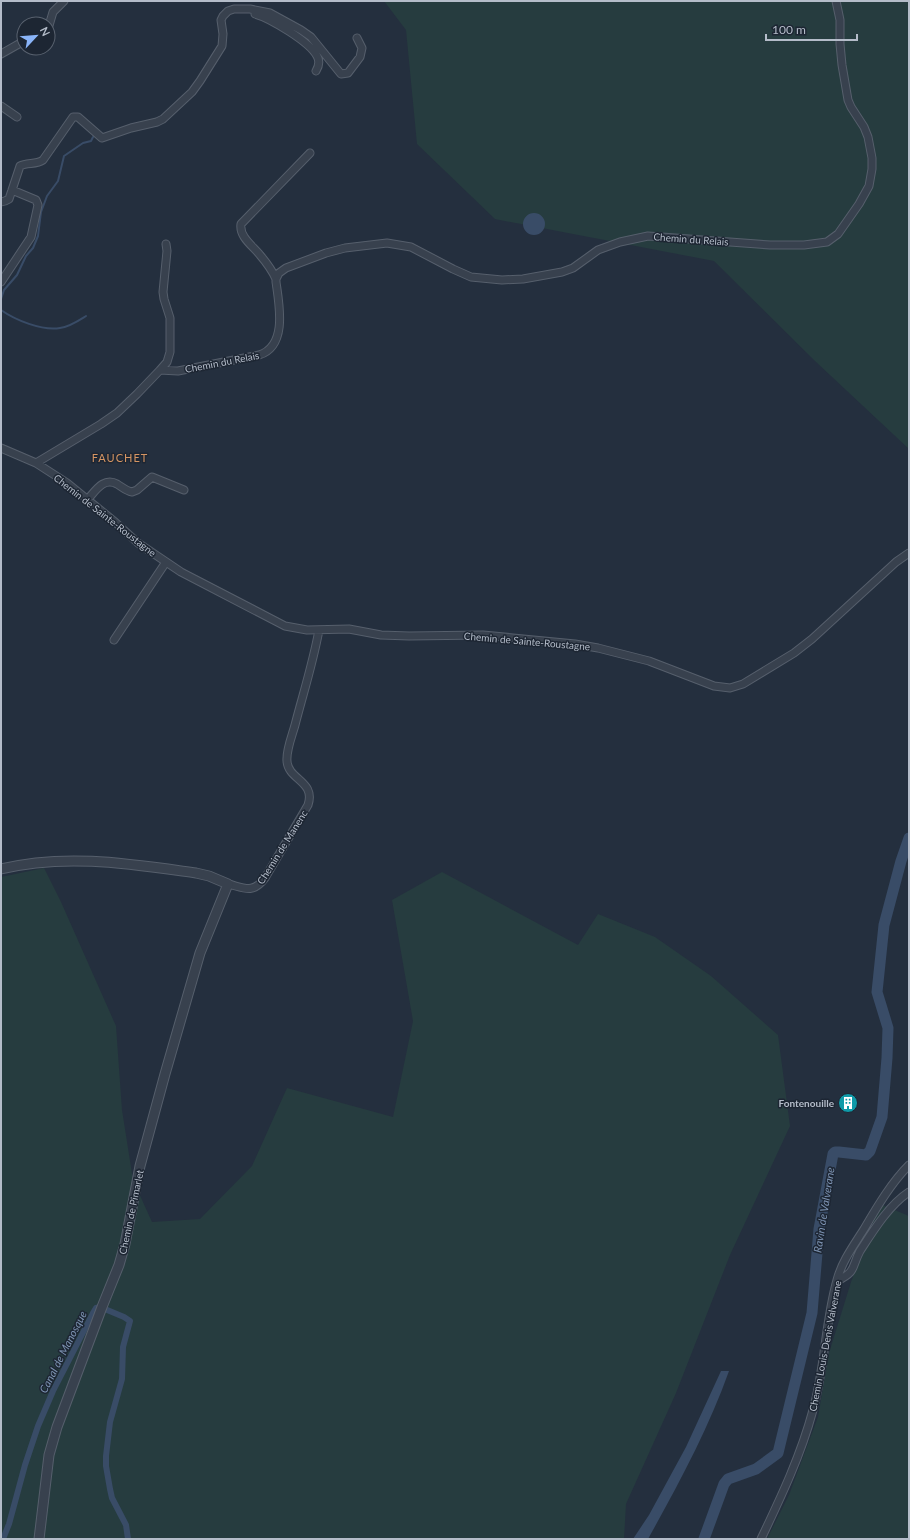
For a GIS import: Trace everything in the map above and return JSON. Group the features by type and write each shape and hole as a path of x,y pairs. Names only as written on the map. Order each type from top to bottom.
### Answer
{"street":[{"path":"52,16 53,12 64,1"},
{"name":"Chemin du Relais","path":"160,370 178,370 266,353 274,344 280,322 276,279 282,270 326,253 345,248 384,243 411,246 454,269 471,276 502,280 523,279 562,272 573,268 598,250 620,242 648,236 770,245 814,244 827,242 838,234 859,204 869,186 872,169 872,158 868,137 848,100 842,65 840,20 836,1"},
{"path":"1,202 9,199 20,166 40,162 73,117 80,119 102,138 163,119 192,92 222,46 223,34 221,20 228,11 234,9 247,9 270,13 301,30 311,37 341,74 348,73 360,57 362,48 357,38"},
{"path":"234,9 266,18 306,44 317,56 319,64 316,71"},
{"path":"1,54 16,46"},
{"path":"1,106 17,117"},
{"path":"276,279 260,255 244,237 240,229 243,222 310,153"},
{"path":"1,282 31,238 38,205 36,200 12,190"},
{"path":"36,463 117,413 167,362 170,352 170,318 163,292 167,251 166,244"},
{"name":"Chemin de Sainte-Roustagne","path":"1,448 36,463 67,483 88,499 138,543 187,576 279,624 300,630 349,629 381,635 410,636 483,635 575,644 598,648 649,661 714,686 730,688 750,681 794,653 812,639 896,562 909,553"},
{"path":"88,499 100,486 105,483 114,483 132,492 137,490 152,477 184,490"},
{"path":"114,640 166,562"},
{"name":"Chemin de Manenc","path":"1,870 27,864 83,860 196,873 210,876 228,884 251,889 259,886 308,805 310,797 308,789 291,771 287,760 297,716 315,654 319,630"},
{"name":"Chemin de Pimarlet","path":"40,1539 49,1455 60,1414 126,1244 133,1197 159,1094 198,960 228,884"},
{"name":"Chemin Louis-Denis Valverane","path":"761,1539 790,1478 810,1423 821,1372 837,1281 848,1254 867,1223 892,1186 909,1165"},
{"path":"837,1281 851,1273 860,1252 888,1211 901,1197 909,1192"}],"green space":[{"path":"384,1 909,1 909,449 815,361 714,261 495,219 417,144 406,30"},
{"path":"44,868 61,902 116,1026 122,1110 133,1180 152,1222 200,1219 252,1166 287,1088 393,1117 413,1021 392,900 442,872 578,945 598,914 655,937 711,976 778,1035 790,1126 730,1255 676,1393 626,1504 624,1539 1,1539 1,877"},
{"path":"880,1204 909,1216 909,1539 767,1539 789,1495 818,1417 829,1353 851,1282"}],"water":[{"path":"534,213 542,216 545,224 542,232 534,235 526,232 523,224 526,216"},
{"path":"721,1371 729,1371 712,1415 681,1478 648,1539 633,1539 649,1515 686,1447"}],"waterway":[{"path":"1,299 4,290 17,275 26,256 33,248 38,236 41,212 47,196 58,181 64,156 83,143 91,141 93,137"},
{"path":"1,310 29,324 45,328 60,328 67,326 86,316"},
{"name":"Ravin de Valverane","path":"704,1539 724,1484 728,1479 756,1469 778,1453 812,1313 819,1229 833,1154 835,1152 839,1152 866,1155 870,1151 882,1117 888,1028 877,992 884,925 901,861 909,838"},
{"name":"Canal de Manosque","path":"3,1539 9,1524 25,1465 38,1426 53,1391 93,1313 96,1308 100,1307 130,1321 123,1347 122,1379 110,1422 106,1456 106,1466 112,1498 126,1525 128,1539"}],"place":[{"name":"Fontenouille","path":"848,1103"}],"district":[{"name":"FAUCHET","path":"120,458"}]}
